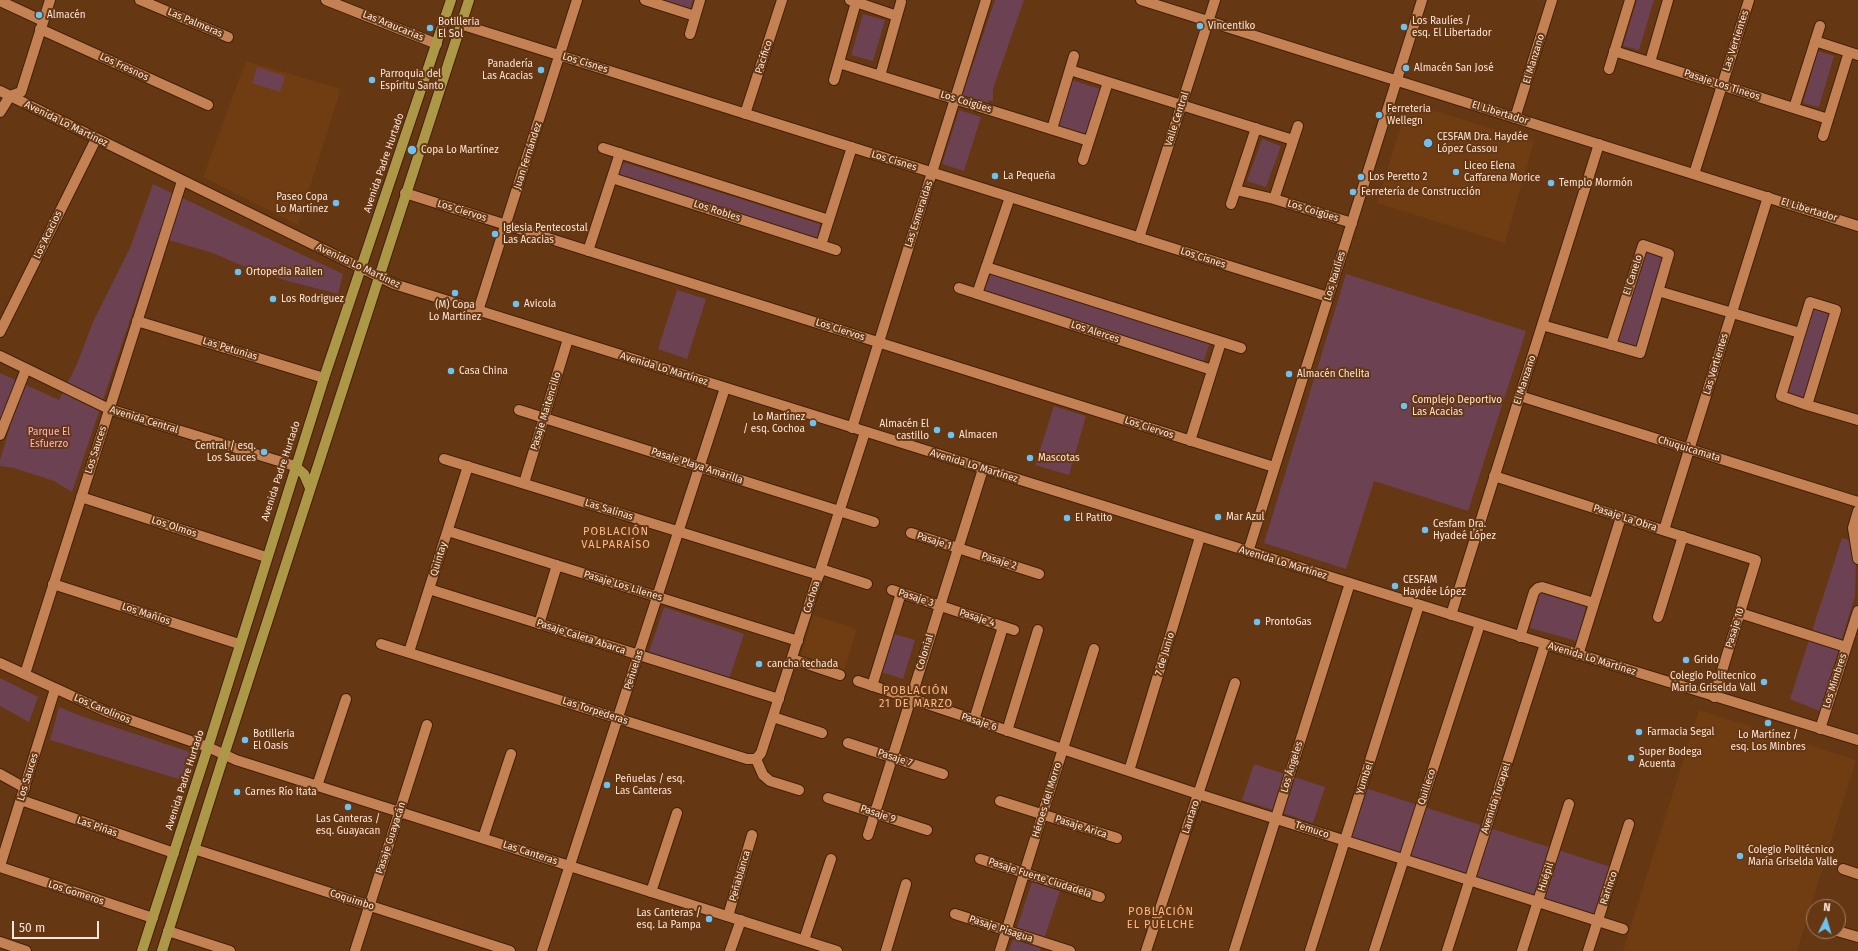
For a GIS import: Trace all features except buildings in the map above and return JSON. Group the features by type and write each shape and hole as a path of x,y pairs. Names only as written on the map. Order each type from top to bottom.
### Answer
{"main road":[{"name":"Avenida Padre Hurtado","path":"142,951 208,747 295,466 451,0"},
{"path":"162,951 468,0"},
{"path":"295,466 304,474 310,488"}],"street":[{"path":"0,112 10,96 21,92 50,0"},
{"name":"Las Palmeras","path":"140,0 228,37"},
{"name":"Las Araucarias","path":"326,0 437,44"},
{"name":"Juan Fernández","path":"478,311 577,0"},
{"path":"645,0 656,2 695,16"},
{"path":"690,34 700,0"},
{"name":"Pacífico","path":"746,114 782,0"},
{"name":"Las Esmeraldas","path":"852,428 986,0"},
{"name":"El Libertador","path":"1141,0 1858,226"},
{"name":"Valle Central","path":"1140,238 1215,0"},
{"name":"Los Raulíes","path":"1248,552 1422,0"},
{"name":"El Manzano","path":"1516,118 1552,0"},
{"path":"1609,69 1630,0"},
{"path":"1650,62 1668,0"},
{"name":"Las Vertientes","path":"1694,174 1749,0"},
{"name":"Los Fresnos","path":"0,1 42,25 208,105"},
{"path":"834,80 853,1 897,16"},
{"path":"880,76 901,2"},
{"name":"Los Cisnes","path":"460,24 1328,297"},
{"path":"1794,108 1820,26"},
{"path":"1815,41 1854,53 1828,119 1823,136"},
{"name":"Pasaje Los Tineos","path":"1614,51 1828,119"},
{"path":"1052,129 1074,56"},
{"name":"Los Coigües","path":"839,63 1089,141"},
{"path":"1070,70 1293,140"},
{"path":"1084,160 1108,82"},
{"name":"Avenida Lo Martínez","path":"0,91 360,269 394,284 1520,637 1858,740"},
{"name":"Los Coigües","path":"1274,200 1298,126"},
{"path":"1231,204 1256,128"},
{"name":"Los Acacios","path":"0,332 96,139"},
{"name":"El Manzano","path":"1450,615 1600,144"},
{"path":"821,245 852,147"},
{"path":"603,148 829,220"},
{"path":"588,251 620,153"},
{"name":"Los Robles","path":"612,178 836,250"},
{"name":"Los Sauces","path":"25,674 182,181"},
{"name":"Los Coigües","path":"1236,190 1352,223"},
{"name":"Los Ciervos","path":"406,193 1274,467"},
{"path":"977,294 1010,197"},
{"name":"Las Vertientes","path":"1664,530 1768,197"},
{"name":"El Canelo","path":"1542,325 1640,353 1669,254 1643,245 1611,344"},
{"path":"986,266 1241,348"},
{"name":"Los Alerces","path":"960,288 1212,370"},
{"path":"1658,291 1800,333"},
{"path":"1807,404 1836,310 1810,302 1781,396 1858,420"},
{"name":"Las Petunias","path":"137,321 324,378"},
{"name":"Pasaje Maitencillo","path":"524,483 568,339"},
{"path":"1190,441 1221,342"},
{"name":"Avenida Central","path":"0,356 109,409 295,466"},
{"path":"0,434 26,369"},
{"name":"Peñuelas","path":"542,951 725,388"},
{"name":"Chuquicamata","path":"1520,396 1858,502"},
{"name":"Pasaje Playa Amarilla","path":"519,410 874,522"},
{"name":"Cochoa","path":"756,760 761,753 779,699 865,432"},
{"name":"Las Salinas","path":"444,459 679,531 820,572 867,584"},
{"name":"Quintay","path":"409,652 468,466"},
{"name":"Colonial","path":"868,835 983,469"},
{"name":"Pasaje La Obra","path":"1494,476 1756,560"},
{"name":"Los Olmos","path":"81,497 266,557"},
{"path":"1858,511 1854,524 1853,535 1858,559"},
{"path":"1578,654 1621,517"},
{"name":"Pasaje Los Lilenes","path":"448,530 798,640"},
{"name":"Pasaje 1","path":"911,533 958,548"},
{"path":"1658,617 1683,536"},
{"name":"7 de Junio","path":"1129,771 1200,537"},
{"name":"Pasaje 2","path":"958,548 1039,574"},
{"name":"Pasaje 10","path":"1714,697 1756,560"},
{"path":"539,624 557,565"},
{"name":"Los Ángeles","path":"1234,951 1350,583"},
{"name":"Los Mañíos","path":"54,584 239,644"},
{"path":"1520,637 1534,592 1538,588 1542,587 1594,603"},
{"name":"Pasaje Caleta Abarca","path":"429,589 779,699"},
{"name":"Pasaje 3","path":"872,686 896,592 940,606"},
{"name":"Yumbel","path":"1310,951 1419,605"},
{"name":"Pasaje 4","path":"940,606 1014,630"},
{"name":"Los Mimbres","path":"1820,729 1858,611"},
{"path":"1740,613 1846,647"},
{"name":"Quilleco","path":"1374,951 1480,624"},
{"path":"974,720 1003,627"},
{"path":"1004,730 1038,630"},
{"name":"Las Torpederas","path":"381,644 747,760 756,760"},
{"name":"Avenida Tucapel","path":"1447,951 1546,644"},
{"name":"Héroes del Morro","path":"1000,951 1094,649"},
{"path":"792,659 840,675"},
{"name":"Los Carolinos","path":"0,663 107,712 208,747 224,755"},
{"name":"Pasaje 6","path":"858,681 1004,730"},
{"name":"Lautaro","path":"1146,951 1235,683"},
{"name":"Los Sauces","path":"0,867 2,850 25,788 55,689"},
{"path":"317,786 346,699"},
{"path":"773,717 822,733"},
{"name":"Pasaje Guayacán","path":"355,951 427,725"},
{"name":"Temuco","path":"1004,730 1198,794 1623,929"},
{"name":"Pasaje 7","path":"848,743 943,774"},
{"path":"483,838 511,754"},
{"name":"Las Canteras","path":"224,755 317,786 837,951"},
{"path":"756,760 763,775 770,781 798,790"},
{"path":"0,774 25,788"},
{"name":"Pasaje 9","path":"828,798 927,830"},
{"name":"Las Piñas","path":"21,800 174,853"},
{"name":"Pasaje Arica","path":"1000,801 1117,838"},
{"name":"Huépil","path":"1522,951 1569,804"},
{"path":"650,892 677,814"},
{"name":"Rarinco","path":"1588,951 1629,824"},
{"name":"Peñablanca","path":"728,916 752,835"},
{"name":"Coquimbo","path":"194,849 510,951"},
{"path":"804,940 831,859"},
{"name":"Pasaje Fuerte Ciudadela","path":"980,859 1100,897"},
{"name":"Los Gomeros","path":"0,867 153,918"},
{"path":"1843,869 1858,874"},
{"path":"886,951 906,884"},
{"name":"Pasaje Pisagua","path":"955,914 1070,951"},
{"path":"730,951 741,920"},
{"path":"168,931 230,951"},
{"path":"1846,934 1858,938"},
{"path":"0,942 26,951"}],"shaded area":[{"path":"246,61 341,89 298,225 203,177"},
{"name":"Liceo Elena Caffarena Morice","path":"1408,103 1534,141 1505,243 1377,203"},
{"path":"813,615 857,629 844,670 801,656"},
{"name":"Colegio Politécnico María Griselda Valle","path":"1699,710 1856,760 1813,899 1806,899 1806,922 1797,951 1623,951"}],"green space":[{"path":"665,0 693,0 690,9 664,2"},
{"path":"995,0 1024,0 993,89 993,101 989,100 988,105 962,96"},
{"path":"1637,0 1654,0 1639,50 1623,46"},
{"path":"863,14 885,20 873,61 851,55"},
{"path":"1818,51 1834,56 1819,107 1803,103"},
{"path":"257,67 285,76 280,92 252,83"},
{"path":"1072,80 1100,89 1087,136 1058,126"},
{"path":"959,110 981,117 964,171 942,164"},
{"path":"1262,139 1281,146 1266,187 1247,181"},
{"path":"626,163 820,224 817,239 618,176 622,164"},
{"name":"Parque El Esfuerzo","path":"153,184 343,274 338,294 284,280 238,264 213,253 158,237 72,492 54,481 14,468 0,466 0,460 10,427 0,417 0,373 59,400 77,364 93,322 130,248"},
{"path":"1643,245 1669,254 1640,353 1611,345"},
{"path":"991,273 1210,342 1203,363 984,292"},
{"name":"Complejo Deportivo Las Acacias","path":"1346,274 1526,331 1468,511 1374,481 1346,569 1264,543"},
{"path":"677,290 706,299 687,359 658,349"},
{"path":"1810,302 1836,310 1807,405 1781,396"},
{"path":"1054,406 1086,416 1069,475 1035,465"},
{"path":"1842,538 1849,540 1853,547 1856,561 1855,596 1820,711 1790,699"},
{"path":"1540,593 1586,606 1577,641 1530,628"},
{"path":"664,607 744,634 729,679 649,652"},
{"path":"891,633 915,640 903,679 878,671"},
{"path":"0,678 38,697 29,722 0,706"},
{"path":"59,707 81,716 190,752 182,780 50,740"},
{"path":"1254,764 1325,787 1313,823 1242,800"},
{"path":"1365,788 1611,867 1595,915 1348,840"},
{"path":"1032,882 1060,891 1040,951 1009,951"}],"place":[{"name":"Almacén","path":"39,15"},
{"name":"Vincentiko","path":"1200,26"},
{"name":"Los Raulíes / esq. El Libertador","path":"1404,27"},
{"name":"Botilleria El Sol","path":"430,28"},
{"name":"Almacén San José","path":"1406,68"},
{"name":"Panadería Las Acacias","path":"541,70"},
{"name":"Parroquia del Espíritu Santo","path":"372,80"},
{"name":"Ferreteria Wellegn","path":"1379,115"},
{"name":"CESFAM Dra. Haydée López Cassou","path":"1428,143"},
{"name":"Copa Lo Martínez","path":"412,150"},
{"name":"Liceo Elena Caffarena Morice","path":"1456,172"},
{"name":"La Pequeña","path":"995,176"},
{"name":"Los Peretto 2","path":"1361,177"},
{"name":"Templo Mormón","path":"1551,183"},
{"name":"Ferretería de Construcción","path":"1353,192"},
{"name":"Paseo Copa Lo Martínez","path":"336,203"},
{"name":"Iglesia Pentecostal Las Acacias","path":"495,234"},
{"name":"Ortopedia Railen","path":"238,272"},
{"name":"(M) Copa Lo Martínez","path":"455,293"},
{"name":"Los Rodriguez","path":"273,299"},
{"name":"Avicola","path":"516,304"},
{"name":"Casa China","path":"451,371"},
{"name":"Almacén Chelita","path":"1289,374"},
{"name":"Complejo Deportivo Las Acacias","path":"1404,406"},
{"name":"Lo Martínez / esq. Cochoa","path":"813,423"},
{"name":"Almacén El castillo","path":"937,430"},
{"name":"Almacen","path":"951,435"},
{"name":"Central / esq. Los Sauces","path":"264,452"},
{"name":"Mascotas","path":"1030,458"},
{"name":"Mar Azul","path":"1218,517"},
{"name":"El Patito","path":"1067,518"},
{"name":"Cesfam Dra. Hyadeé López","path":"1425,530"},
{"name":"CESFAM Haydée López","path":"1395,586"},
{"name":"ProntoGas","path":"1257,622"},
{"name":"Grido","path":"1686,660"},
{"name":"cancha techada","path":"759,664"},
{"name":"Colegio Politecnico Maria Griselda Vall","path":"1764,682"},
{"name":"Lo Martínez / esq. Los Minbres","path":"1768,723"},
{"name":"Farmacia Segal","path":"1639,732"},
{"name":"Botilleria El Oasis","path":"245,740"},
{"name":"Super Bodega Acuenta","path":"1631,758"},
{"name":"Peñuelas / esq. Las Canteras","path":"607,785"},
{"name":"Carnes Río Itata","path":"237,792"},
{"name":"Las Canteras / esq. Guayacan","path":"348,807"},
{"name":"Colegio Politécnico María Griselda Valle","path":"1740,856"},
{"name":"Las Canteras / esq. La Pampa","path":"709,919"}],"district":[{"name":"POBLACIÓN VALPARAÍSO","path":"616,538"},
{"name":"POBLACIÓN 21 DE MARZO","path":"916,697"},
{"name":"POBLACIÓN EL PUELCHE","path":"1161,918"}]}
